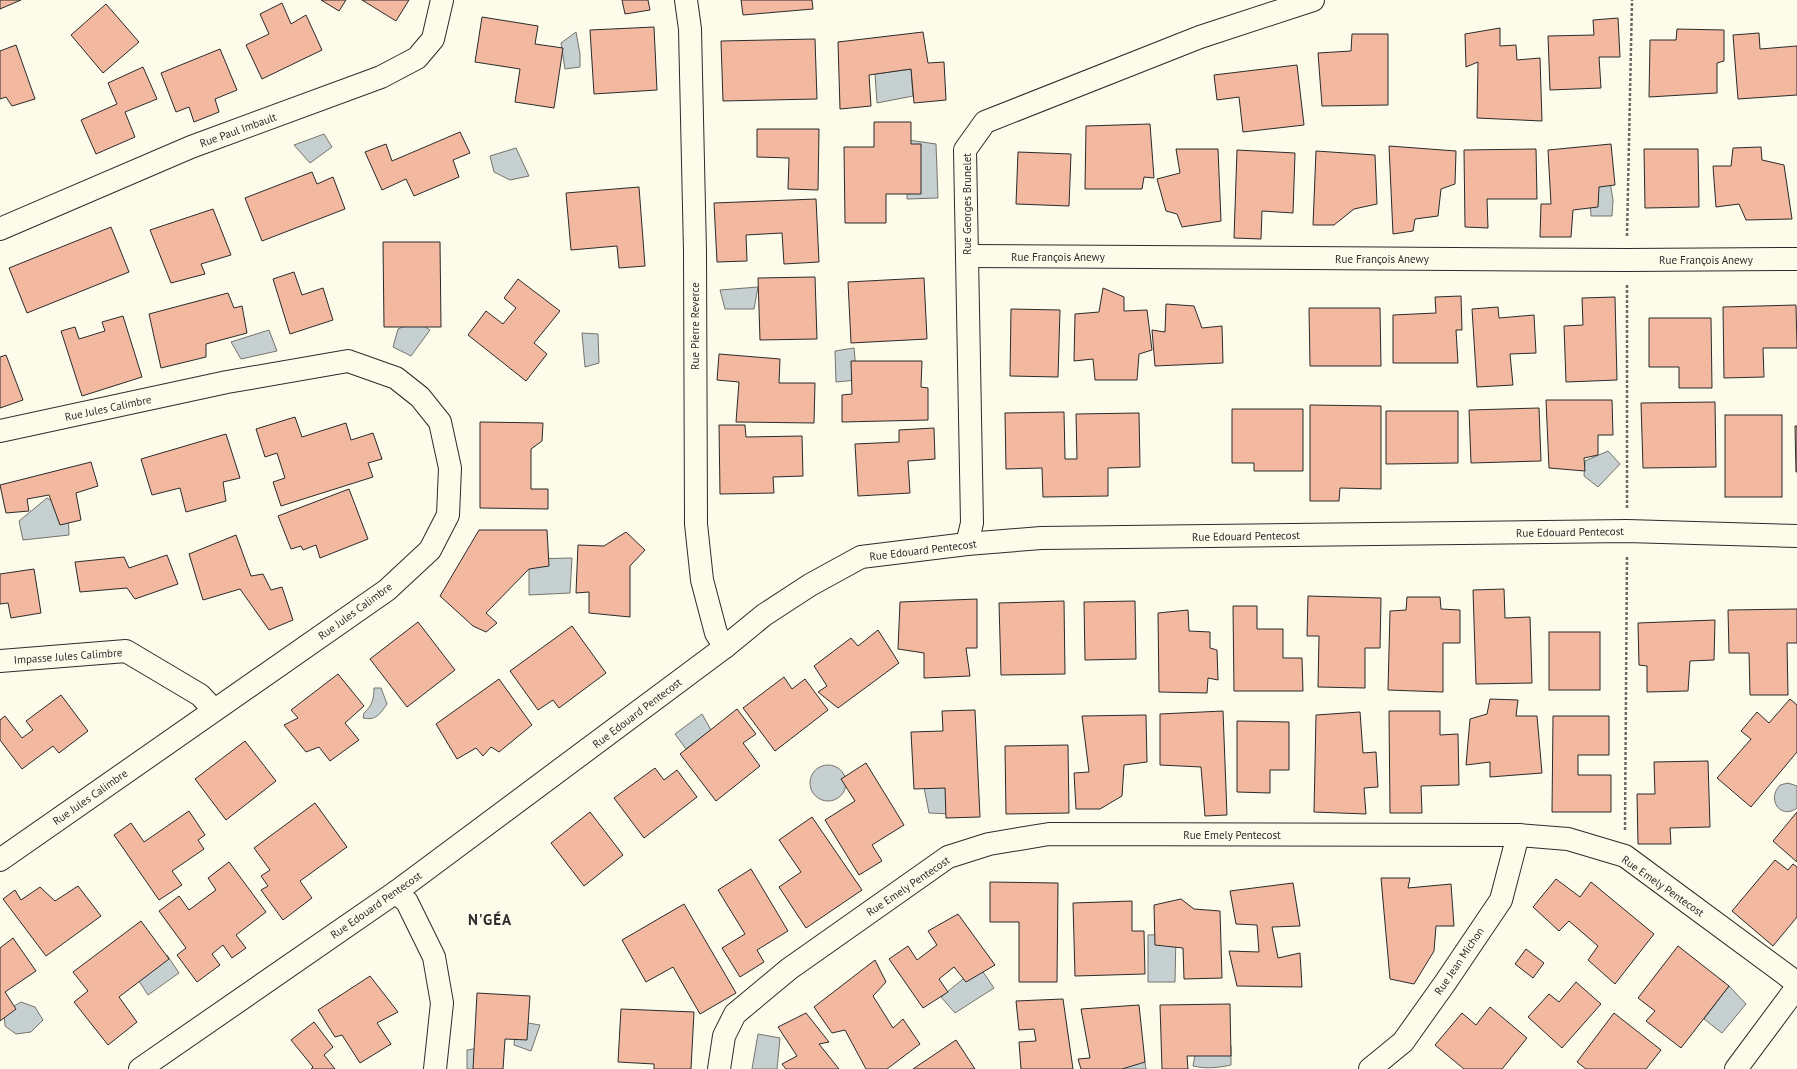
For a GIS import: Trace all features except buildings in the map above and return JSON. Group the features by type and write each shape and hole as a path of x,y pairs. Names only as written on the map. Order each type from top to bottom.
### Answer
{"street":[{"name":"Rue Paul Imbault","path":"0,229 192,147 387,74 417,58 433,39 442,0"},
{"name":"Rue Pierre Reverce","path":"686,0 690,29 695,252 696,524 702,580 716,633 725,647"},
{"name":"Rue Georges Brunelet","path":"967,544 972,524 965,150 985,122 1200,37 1313,0"},
{"name":"Rue François Anewy","path":"967,256 1797,260"},
{"name":"Rue Jules Calimbre","path":"0,431 227,382 348,361 396,378 420,397 440,422 450,468 448,515 430,550 387,590 0,860"},
{"name":"Rue Edouard Pentecost","path":"140,1069 396,892 725,647 764,615 810,585 861,558 967,544 1041,538 1627,531 1797,536"},
{"name":"Impasse Jules Calimbre","path":"0,661 126,651 200,695 214,710"},
{"name":"Rue Emely Pentecost","path":"719,1069 724,1036 735,1014 788,969 948,857 989,844 1049,834 1518,835 1568,839 1625,856 1797,983"},
{"name":"Rue Jean Michon","path":"1370,1069 1403,1042 1445,983 1500,900 1518,835"},
{"path":"396,892 407,902 434,957 442,1003 435,1069"},
{"path":"1736,1069 1797,986"}],"path":[{"path":"1625,856 1627,260 1632,0"}],"shaded area":[{"path":"576,32 580,54 580,67 565,69 561,43"},
{"path":"911,69 913,96 877,103 875,74"},
{"path":"324,134 332,147 310,163 294,145"},
{"path":"908,140 936,144 938,198 907,199"},
{"path":"516,148 529,176 510,180 494,172 490,156"},
{"path":"1610,182 1613,200 1612,216 1591,216 1589,184"},
{"path":"758,287 754,309 725,309 720,290"},
{"path":"416,321 430,330 411,356 393,347 398,329"},
{"path":"269,330 277,351 241,359 231,342"},
{"path":"582,333 598,334 599,363 585,367"},
{"path":"854,348 857,380 836,382 835,351"},
{"path":"1608,451 1620,464 1598,487 1584,476 1585,461"},
{"path":"47,498 68,509 69,535 23,540 19,521"},
{"path":"572,558 570,593 529,595 529,559"},
{"path":"374,688 381,688 387,704 380,714 374,718 363,718 364,713 372,702"},
{"path":"702,714 711,730 686,749 675,734"},
{"path":"828,765 838,768 843,773 846,783 843,793 838,798 828,801 818,798 813,793 810,783 813,773 818,768"},
{"path":"949,779 951,814 929,813 923,782"},
{"path":"1788,783 1797,786 1797,808 1786,812 1777,807 1774,797 1780,785"},
{"path":"1176,934 1175,982 1148,982 1148,935"},
{"path":"167,955 179,973 148,995 137,978"},
{"path":"979,966 994,988 955,1013 941,997"},
{"path":"1729,986 1746,1004 1722,1033 1704,1019"},
{"path":"21,1002 35,1007 43,1020 31,1032 16,1034 5,1026 4,1012"},
{"path":"516,1021 540,1025 531,1051 514,1045"},
{"path":"758,1034 780,1038 777,1069 752,1069"},
{"path":"491,1046 491,1069 467,1069 467,1050"},
{"path":"1231,1046 1231,1065 1212,1068 1193,1066 1196,1050"},
{"path":"1144,1057 1146,1069 1118,1069"}],"district":[{"name":"N'GÉA","path":"490,919"}]}
